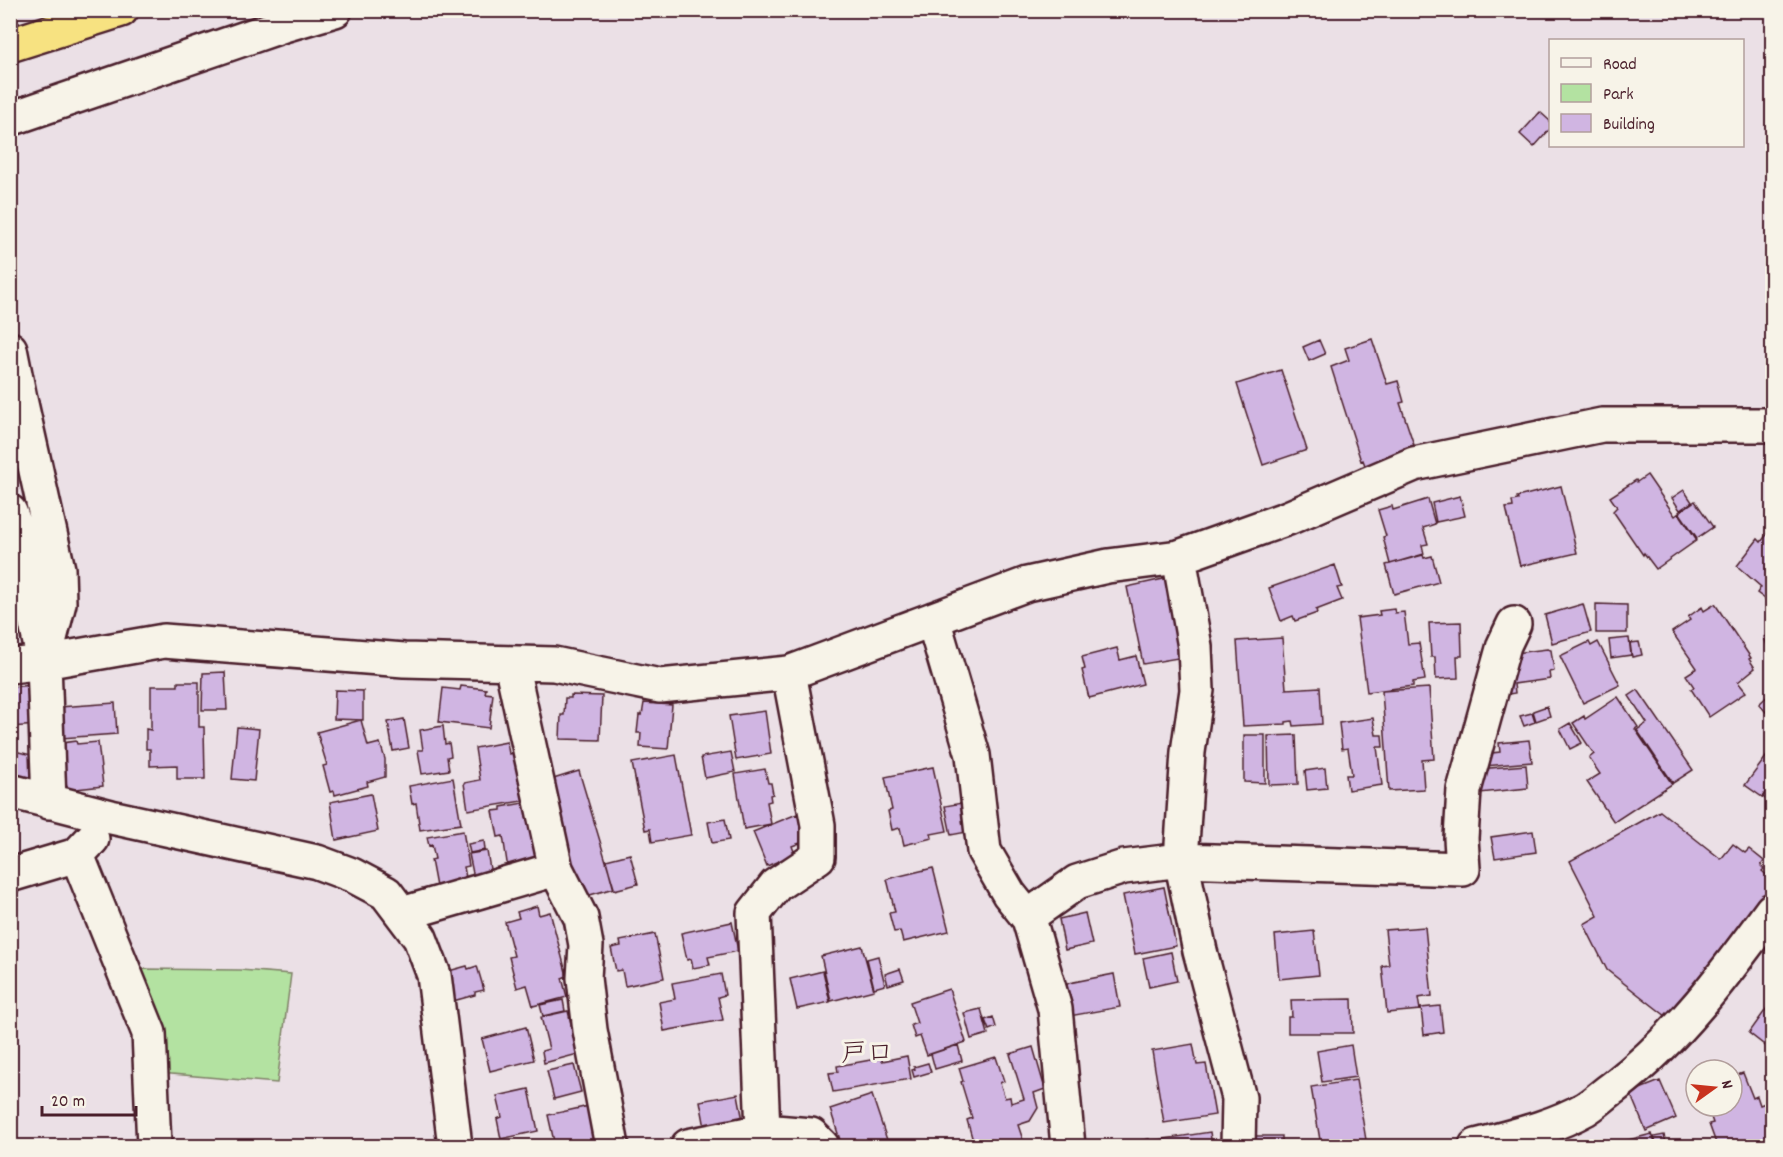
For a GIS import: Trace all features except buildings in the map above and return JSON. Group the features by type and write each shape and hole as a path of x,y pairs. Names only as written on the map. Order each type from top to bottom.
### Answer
{"highway":[{"path":"10,45 121,10"}],"street":[{"path":"10,119 284,25 335,10"},
{"path":"10,349 58,569 59,603 44,663"},
{"path":"10,666 44,663 164,641 404,660 554,664 660,686 789,673 1027,584 1108,566 1179,557 1288,518 1413,464 1602,425 1773,425"},
{"path":"10,512 16,528 44,663 49,802"},
{"path":"1179,557 1195,647 1197,690 1188,752 1181,860 1200,951 1239,1098 1238,1146"},
{"path":"10,595 44,663"},
{"path":"933,620 973,755 984,851 1009,894 1029,920 1055,1009 1068,1146"},
{"path":"1029,920 1036,911 1077,882 1124,867 1181,860 1463,869 1461,838 1464,790 1504,645 1514,624"},
{"path":"511,663 556,870 581,918 586,945 584,978 590,1030 612,1146"},
{"path":"762,1131 754,913 776,885 818,857 818,825 789,673"},
{"path":"10,791 111,818 317,862 352,875 386,894 420,938 434,975 455,1146"},
{"path":"10,875 77,855 111,818"},
{"path":"77,855 149,1033 154,1146"},
{"path":"402,914 556,870"},
{"path":"1476,1146 1545,1127 1586,1108 1640,1067 1709,995 1773,909"},
{"path":"688,1146 762,1131 811,1135 822,1146"}],"green space":[{"path":"141,969 240,970 291,974 277,1083 160,1073"}],"district":[{"name":"戸口","path":"867,1055"}]}
